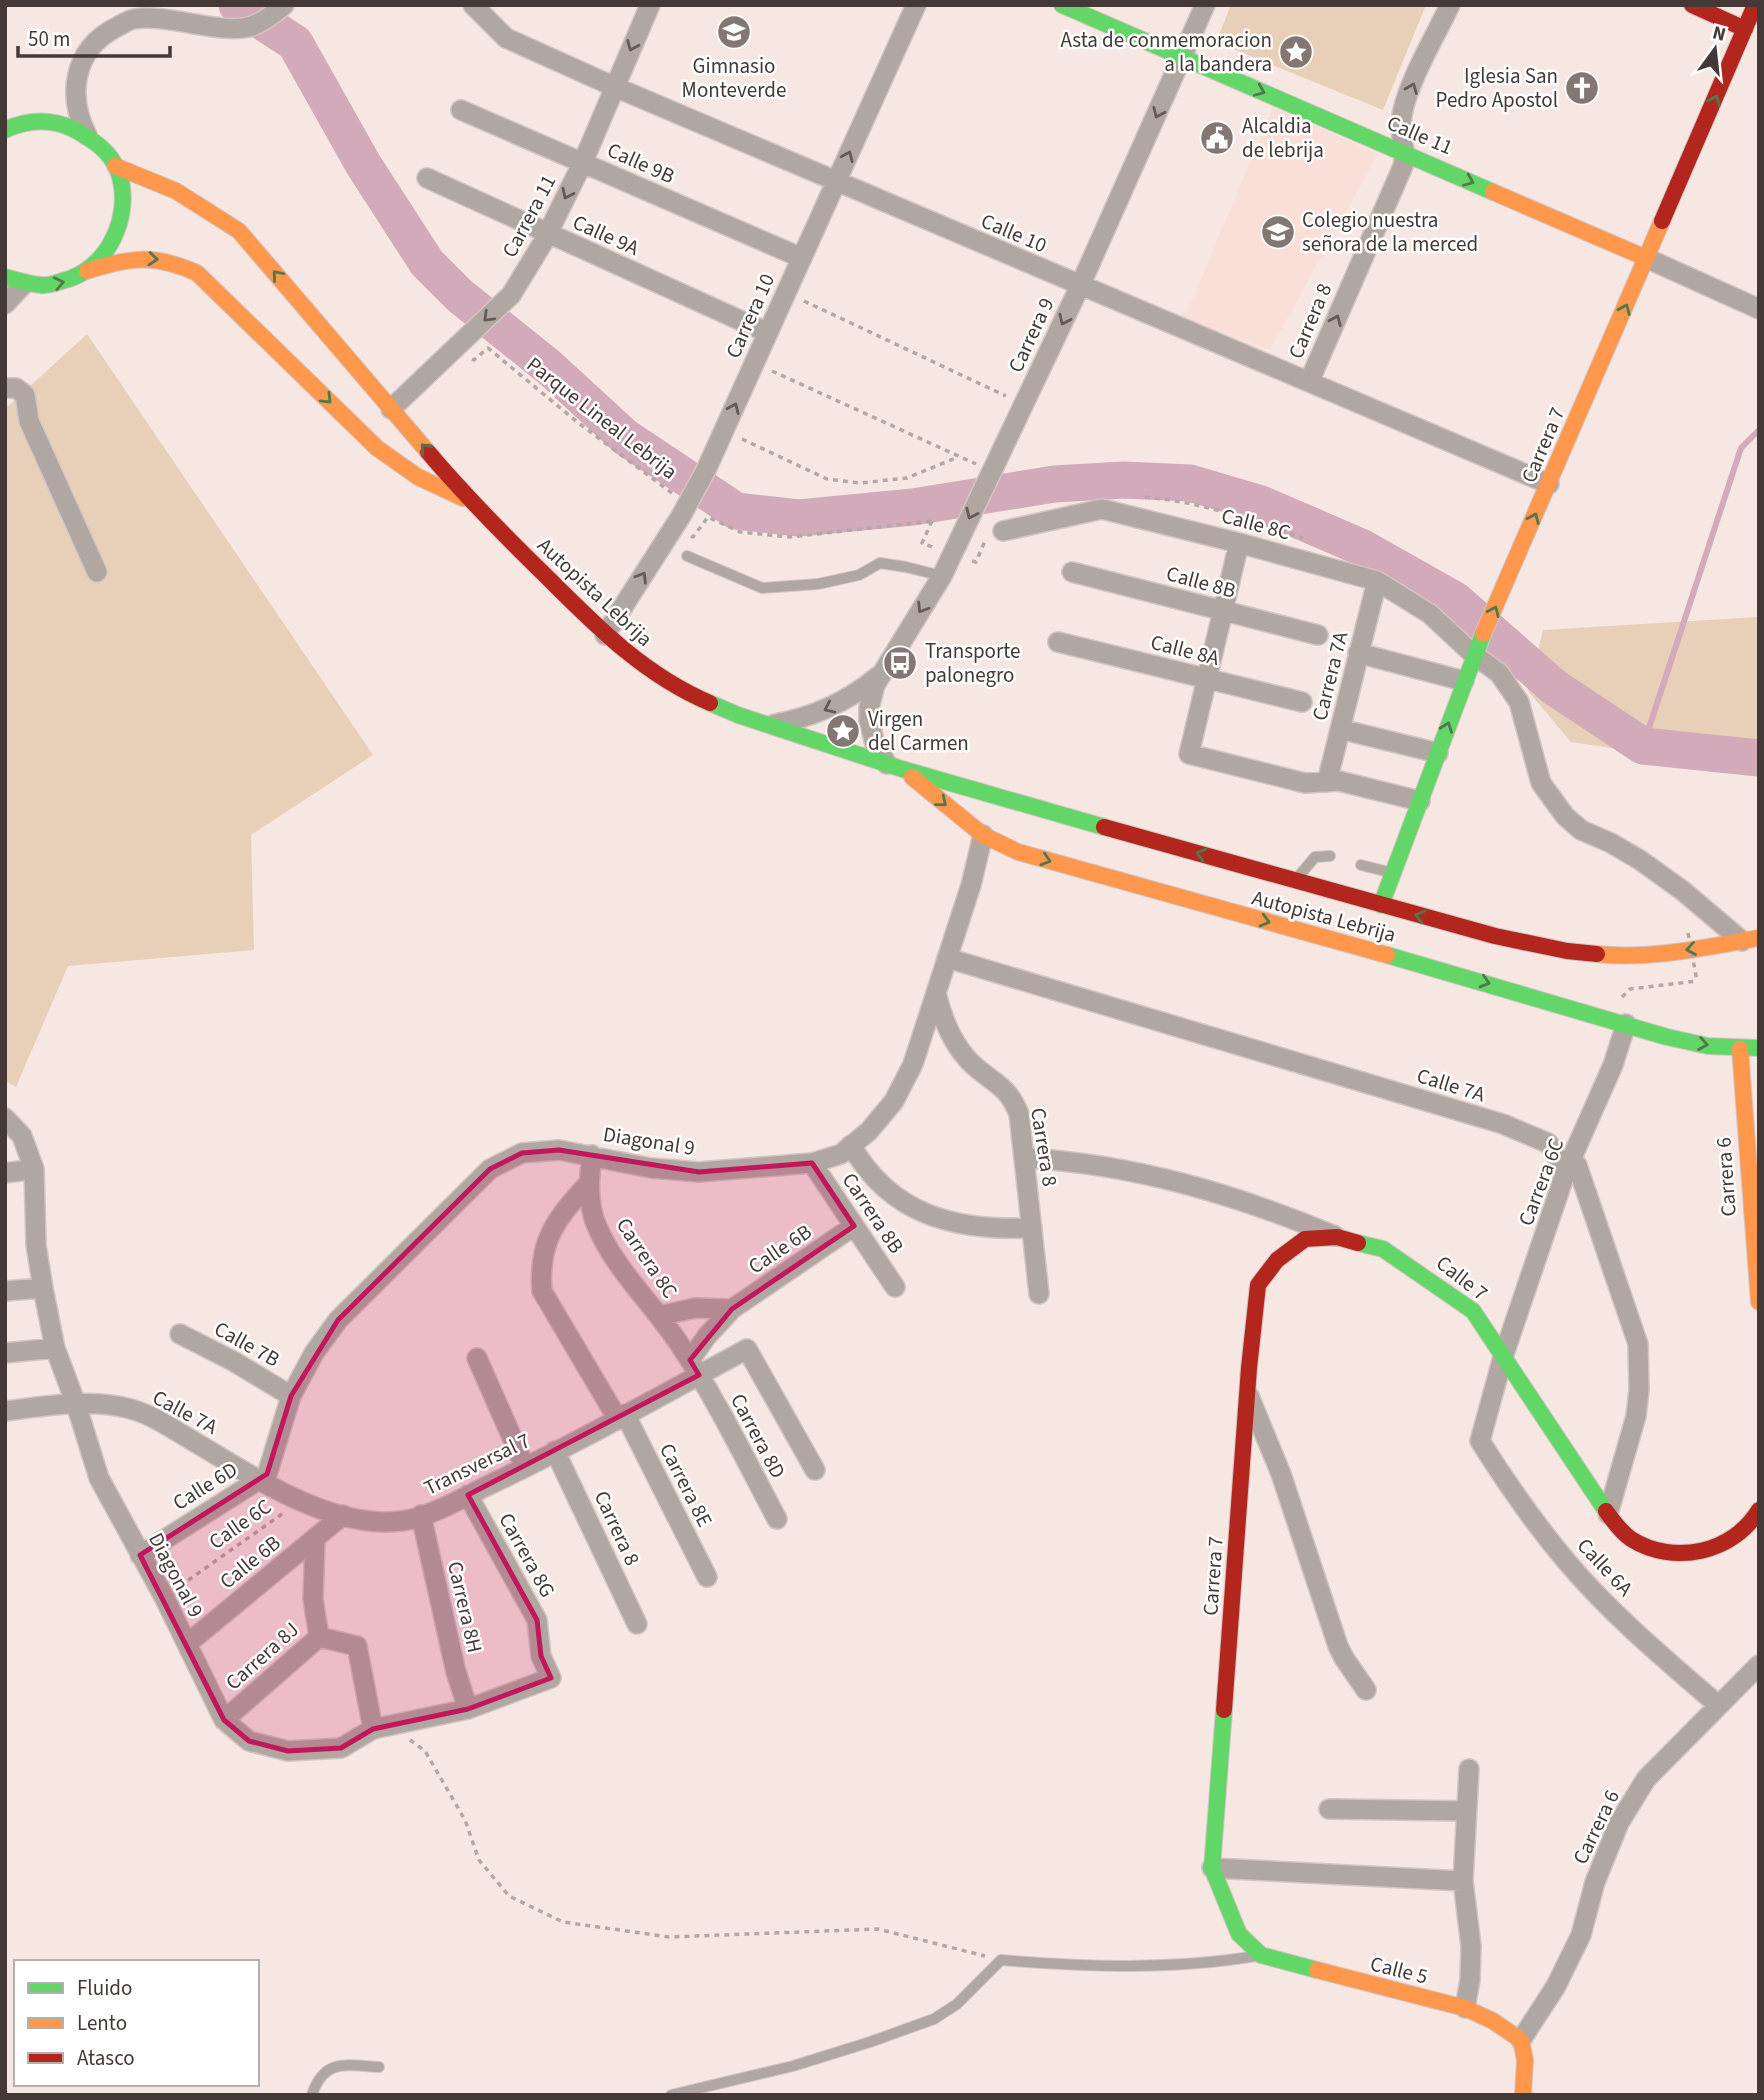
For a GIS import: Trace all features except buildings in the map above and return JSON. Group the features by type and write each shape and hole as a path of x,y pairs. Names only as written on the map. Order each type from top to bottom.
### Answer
{"main road":[{"name":"Calle 11","path":"1062,5 1646,258"},
{"path":"1692,5 1752,32"},
{"name":"Carrera 7","path":"1381,905 1477,648 1646,258 1752,32 1755,5"},
{"path":"5,130 37,121 71,127 87,135 103,149 115,166 122,189 123,212 117,235 105,255 87,271"},
{"name":"Autopista Lebrija","path":"115,166 176,191 239,231 469,500 605,635 642,665 682,691 738,715 895,767 1295,882 1495,936 1567,951 1613,957 1660,954 1750,939"},
{"name":"Autopista Lebrija","path":"14,280 57,284 126,258 158,258 197,273 377,448 407,473 430,486 469,500"},
{"name":"Autopista Lebrija","path":"895,767 983,835 1018,852 1708,1046 1759,1048"},
{"name":"Carrera 6","path":"1740,1049 1759,1302"},
{"name":"Carrera 7","path":"1261,1955 1239,1934 1212,1867 1247,1391 1258,1285 1277,1260 1305,1239 1338,1237"},
{"name":"Calle 7","path":"1338,1237 1383,1249 1473,1311 1608,1514 1630,1539 1664,1550 1698,1553 1730,1541 1759,1510"},
{"name":"Calle 5","path":"1261,1955 1465,2008 1493,2021 1521,2040"},
{"path":"1521,2040 1525,2060 1523,2095"}],"street":[{"name":"Calle 10","path":"473,5 506,38 615,87 1549,484"},
{"name":"Carrera 11","path":"391,409 511,296 548,234 583,162 650,5"},
{"name":"Carrera 10","path":"605,635 706,470 916,5"},
{"name":"Carrera 9","path":"895,767 875,744 869,721 871,696 880,674 942,576 1080,286 1205,5"},
{"name":"Carrera 8","path":"1309,382 1404,166 1406,154 1401,122 1406,104 1450,5"},
{"path":"37,121 62,103 75,84 82,62 100,36 132,19 250,27 279,10"},
{"path":"75,84 76,106 87,135"},
{"name":"Calle 9B","path":"461,110 802,258"},
{"name":"Calle 9A","path":"427,178 768,333"},
{"name":"Calle 11","path":"1646,258 1759,309"},
{"path":"5,304 14,280"},
{"path":"5,388 16,388 25,395 29,421 97,572"},
{"name":"Calle 8C","path":"1003,531 1102,509 1377,581 1477,648 1499,673 1519,702 1541,783 1565,816 1581,830 1640,860 1750,939"},
{"path":"1239,543 1189,754 1306,783 1339,781 1420,801"},
{"name":"Calle 8B","path":"1072,572 1318,635"},
{"name":"Carrera 7A","path":"1327,782 1377,581"},
{"name":"Calle 8A","path":"1058,642 1302,702"},
{"path":"1358,653 1464,681"},
{"name":"Carrera 9","path":"770,725 794,721 829,708 862,690 880,674"},
{"path":"1340,729 1438,753"},
{"name":"Diagonal 9","path":"262,1480 291,1396 314,1353 338,1320 490,1169 522,1153 559,1150 650,1168 699,1172 812,1163 841,1154 869,1131 894,1101 913,1064 971,885 983,835"},
{"name":"Calle 7A","path":"947,958 1503,1124 1548,1143 1566,1171 1577,1165 1638,1344 1639,1390 1636,1416 1608,1514"},
{"name":"Carrera 8","path":"936,993 944,1022 959,1048 980,1071 1001,1085 1015,1104 1021,1125 1040,1294"},
{"name":"Carrera 6C","path":"1480,1441 1503,1357 1566,1171 1613,1065 1626,1024"},
{"name":"Diagonal 9","path":"5,1118 22,1136 34,1170 36,1245 55,1348 99,1478 164,1597 225,1720 249,1741 288,1751 341,1748 382,1727 467,1709 551,1678"},
{"path":"851,1145 873,1178 888,1192 920,1211 978,1227 1032,1228"},
{"name":"Carrera 8C","path":"592,1155 588,1184 595,1223 612,1254 695,1367"},
{"name":"Calle 7","path":"1025,1158 1089,1163 1172,1179 1285,1215 1338,1237"},
{"name":"Carrera 8B","path":"812,1163 895,1287"},
{"path":"5,1173 34,1170"},
{"path":"588,1184 563,1211 545,1244 540,1267 542,1291 621,1416"},
{"name":"Calle 6B","path":"695,1367 707,1336 732,1310 854,1226"},
{"path":"5,1291 43,1288"},
{"path":"659,1316 695,1308 732,1310"},
{"name":"Calle 7B","path":"180,1334 233,1361 291,1396"},
{"path":"5,1353 55,1348"},
{"path":"695,1367 747,1349 815,1471"},
{"path":"477,1358 525,1467"},
{"name":"Transversal 7","path":"262,1480 300,1502 342,1516 368,1521 402,1521 468,1495 525,1467 621,1416 695,1367"},
{"name":"Carrera 8D","path":"695,1367 777,1519"},
{"path":"1247,1391 1281,1474 1338,1646 1366,1690"},
{"name":"Calle 7A","path":"5,1411 96,1402 133,1410 262,1480"},
{"name":"Carrera 8E","path":"621,1416 707,1577"},
{"name":"Calle 6A","path":"1480,1441 1513,1493 1569,1564 1640,1637 1718,1705"},
{"name":"Carrera 8","path":"555,1451 637,1624"},
{"name":"Calle 6D","path":"140,1555 262,1480"},
{"name":"Carrera 8G","path":"468,1495 537,1620 541,1656 551,1678"},
{"name":"Carrera 8H","path":"421,1515 467,1709"},
{"name":"Calle 6B","path":"187,1644 342,1516"},
{"name":"Carrera 8J","path":"225,1720 318,1637 313,1599 315,1538"},
{"path":"318,1637 357,1646 382,1727"},
{"name":"Carrera 6","path":"1521,2040 1556,1986 1581,1935 1595,1882 1619,1823 1646,1779 1759,1665"},
{"path":"1465,2008 1470,1980 1471,1946 1463,1881 1469,1769"},
{"path":"1329,1810 1466,1811"},
{"path":"1212,1867 1463,1881"}],"lane":[{"path":"687,556 762,588 818,584 859,575 880,563 942,576"},
{"path":"1295,882 1315,857 1330,856"},
{"path":"1362,865 1393,874"},
{"path":"671,2095 793,2066 934,2019 957,2004 1001,1960 1083,1966 1213,1964 1261,1955"},
{"path":"312,2095 317,2079 326,2070 345,2065 379,2067"}],"path":[{"path":"786,293 1024,404"},
{"name":"Parque Lineal Lebrija","path":"461,343 474,360 488,348 576,421 674,495"},
{"path":"755,363 960,456 990,475"},
{"path":"724,431 827,479 860,483 907,478 960,456"},
{"path":"677,521 693,537 709,517 740,532 790,537 932,521"},
{"path":"1600,1016 1630,989 1697,981 1688,933"},
{"name":"Calle 6C","path":"164,1597 300,1502"},
{"path":"382,1727 425,1751 465,1820 480,1860 509,1896 563,1922 669,1937 878,1929 1001,1960"}],"highlighted area":[{"path":"559,1150 699,1172 812,1163 854,1226 732,1309 690,1360 699,1375 468,1495 537,1620 541,1656 551,1678 468,1709 373,1729 341,1748 288,1751 249,1741 224,1720 140,1555 267,1474 291,1396 338,1320 490,1169 522,1153"}],"shaded area":[{"path":"1231,5 1426,5 1383,110 1216,42"},
{"name":"Colegio nuestra señora de la merced","path":"1273,107 1378,154 1270,350 1178,317 1188,310"},
{"path":"87,334 373,755 251,835 254,950 68,966 16,1087 5,1081 5,409"},
{"path":"1759,617 1759,770 1571,742 1528,691 1543,630"}],"waterway":[{"path":"237,5 295,43 363,164 427,263 459,295 550,368 625,437 736,511 799,518 913,507 1054,484 1124,480 1190,483 1261,504 1363,548 1455,600 1554,687 1643,746 1759,758"},
{"path":"1643,746 1741,448 1759,430"}],"traffic: fast":[{"path":"1062,5 1493,192"},
{"path":"5,130 32,122 50,122 77,131 106,152 115,164 122,188 119,222 113,238 92,266 78,275 44,285 5,277"},
{"path":"1381,905 1483,634"},
{"path":"710,703 738,715 902,769 1104,827"},
{"path":"1387,955 1667,1037 1708,1046 1759,1048"},
{"path":"1358,1243 1383,1249 1473,1311 1606,1511"},
{"path":"1224,1710 1212,1868 1239,1934 1261,1955 1317,1970"}],"traffic: slow":[{"path":"115,166 176,191 239,231 428,452"},
{"path":"1493,192 1646,258"},
{"path":"1483,634 1662,221"},
{"path":"87,271 130,260 155,260 197,273 377,448 418,477 463,498"},
{"path":"912,777 983,835 1018,852 1387,955"},
{"path":"1597,954 1658,954 1759,938"},
{"path":"1740,1049 1759,1302"},
{"path":"1317,1970 1465,2008 1493,2021 1521,2040 1525,2060 1523,2095"}],"traffic: jam":[{"path":"1692,5 1745,29"},
{"path":"1662,221 1755,5"},
{"path":"428,452 500,531 602,631 642,664 686,692 710,703"},
{"path":"1104,827 1495,936 1567,951 1597,954"},
{"path":"1224,1710 1249,1368 1258,1285 1277,1260 1305,1239 1337,1237 1358,1243"},
{"path":"1606,1511 1631,1539 1665,1552 1684,1553 1701,1551 1734,1536 1748,1525 1759,1510"}],"place":[{"name":"Gimnasio Monteverde","path":"734,32"},
{"name":"Asta de conmemoracion a la bandera","path":"1296,52"},
{"name":"Iglesia San Pedro Apostol","path":"1582,88"},
{"name":"Alcaldia de lebrija","path":"1217,138"},
{"name":"Colegio nuestra señora de la merced","path":"1278,232"},
{"name":"Transporte palonegro","path":"900,663"},
{"name":"Virgen del Carmen","path":"843,731"}]}
